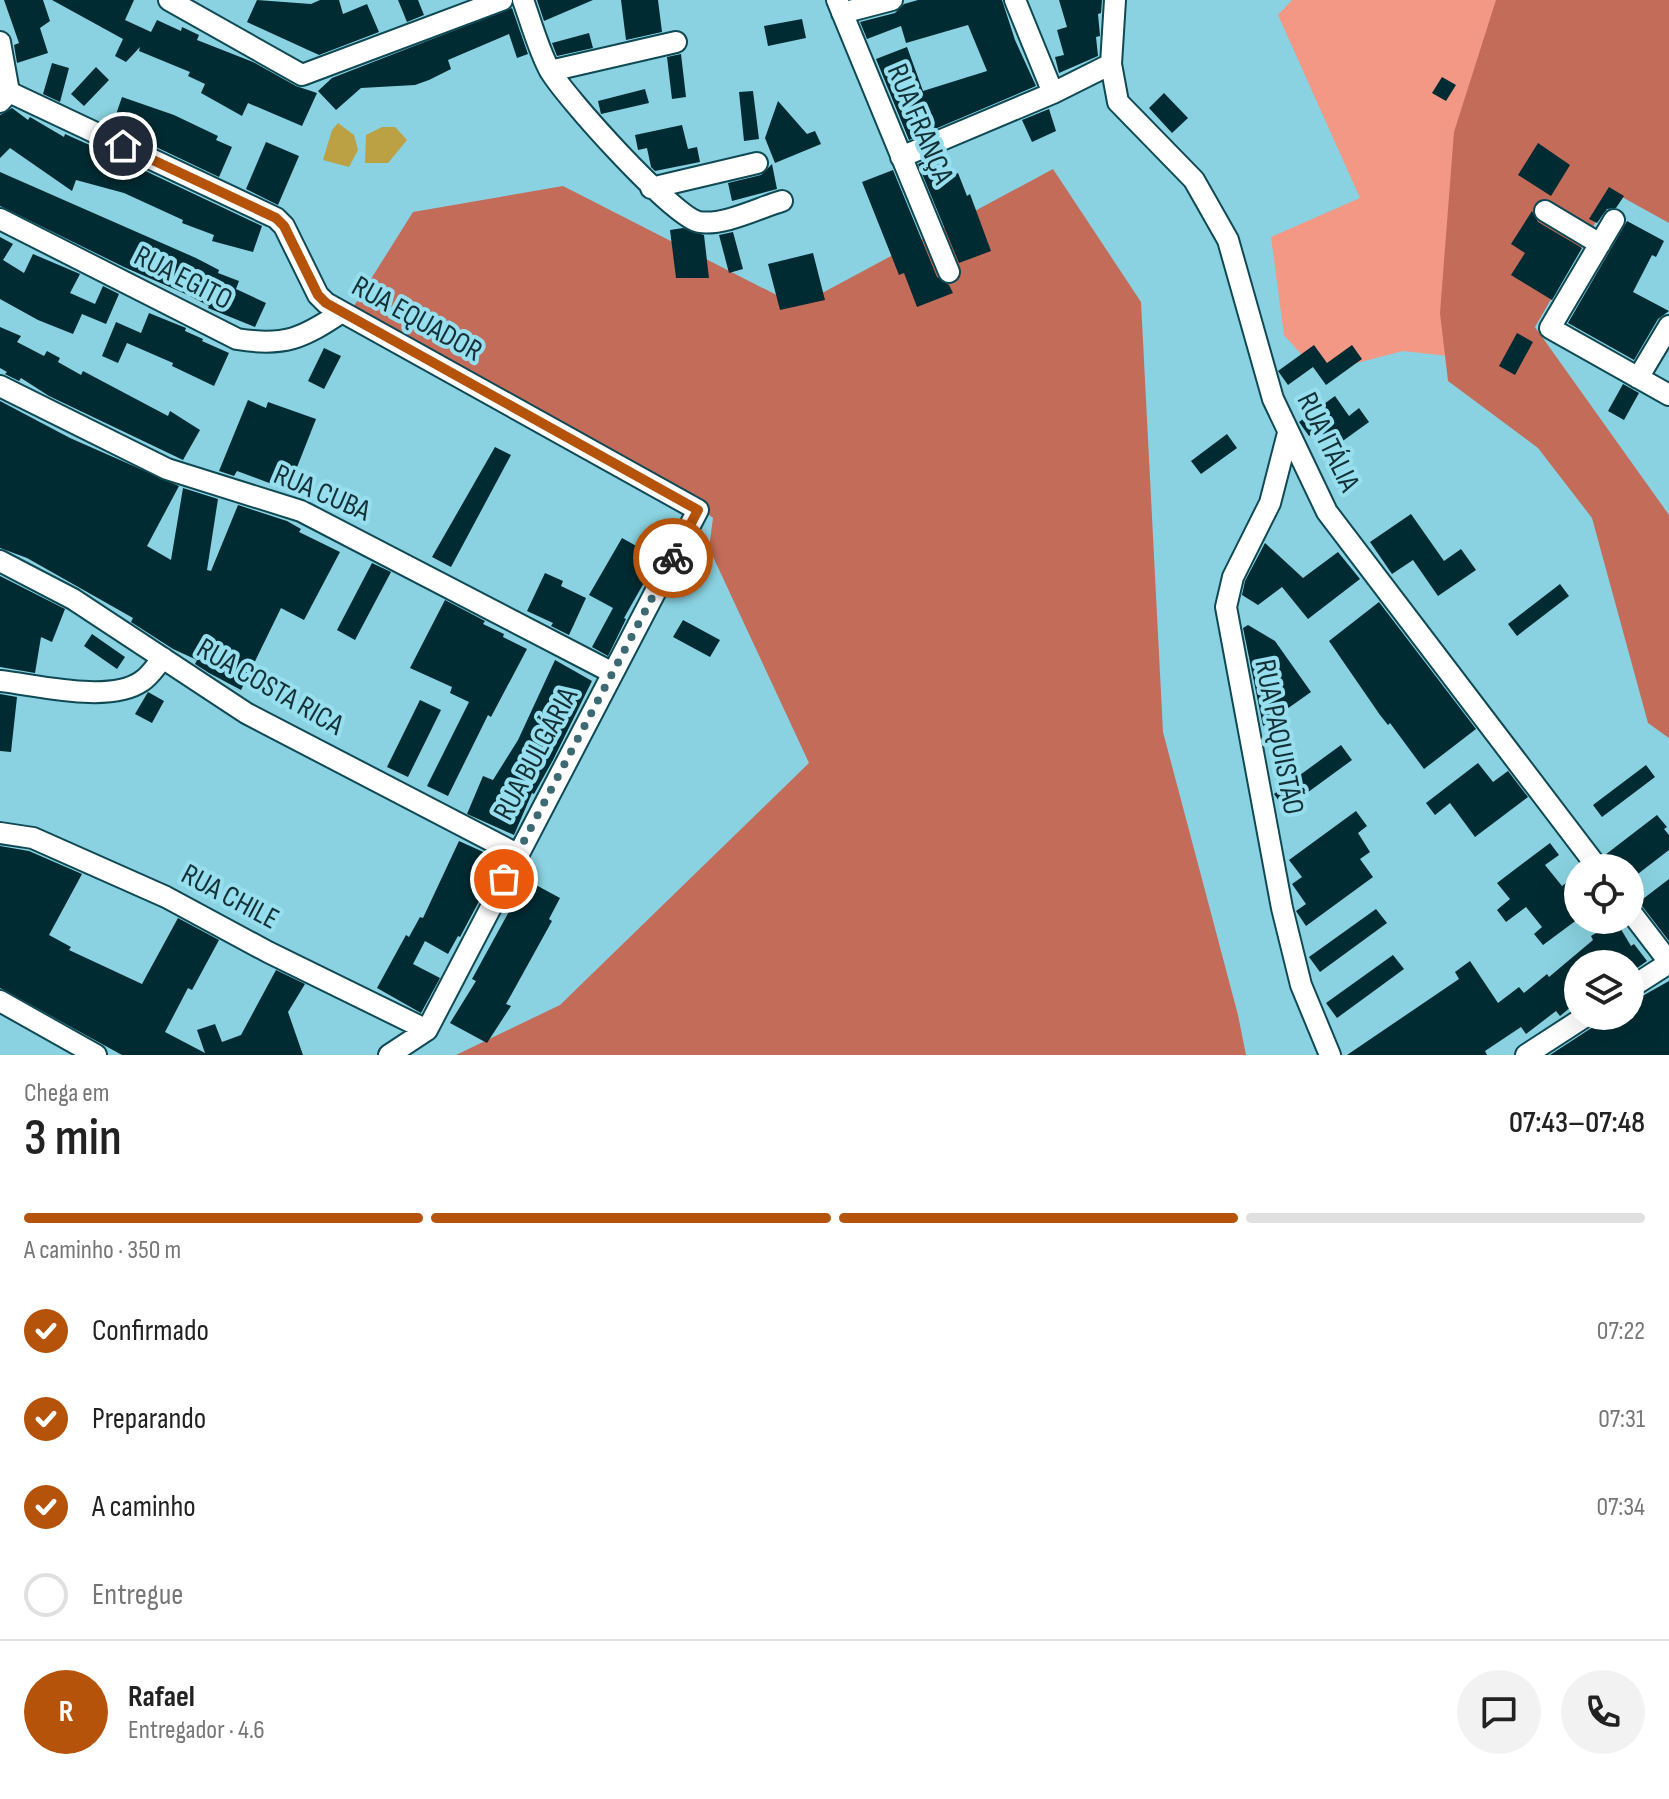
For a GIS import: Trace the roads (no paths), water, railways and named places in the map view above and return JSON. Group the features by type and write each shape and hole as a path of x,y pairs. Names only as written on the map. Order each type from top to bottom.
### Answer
{"street":[{"path":"169,0 302,75 502,0"},
{"path":"523,0 550,71 651,188 680,214 702,222 782,201"},
{"path":"839,7 892,0"},
{"path":"1015,0 1053,93"},
{"name":"RUA ITÁLIA","path":"1115,0 1111,64 1118,102 1194,180 1228,240 1273,399 1327,512 1587,854"},
{"name":"RUA FRANÇA","path":"839,7 949,272"},
{"path":"0,42 5,97"},
{"path":"550,71 676,42"},
{"path":"901,157 1053,93 1111,64"},
{"name":"RUA EQUADOR","path":"5,97 276,218 284,226 318,295 342,312 698,510"},
{"path":"651,188 757,163"},
{"path":"1545,211 1600,244"},
{"name":"RUA EGITO","path":"0,219 237,339 268,343 302,337 342,312"},
{"path":"1614,220 1550,328 1669,395"},
{"path":"1638,378 1669,326"},
{"name":"RUA CUBA","path":"0,386 167,469 301,511 613,673"},
{"name":"RUA PAQUISTÃO","path":"1288,433 1270,503 1233,577 1226,607 1282,908 1301,985 1330,1055"},
{"name":"RUA BULGÁRIA","path":"389,1055 427,1030 698,510"},
{"name":"RUA COSTA RICA","path":"0,561 73,599 246,713 517,854"},
{"path":"0,681 95,692 126,689 143,681 163,658"},
{"name":"RUA CHILE","path":"0,833 33,838 166,897 268,952 427,1030"},
{"path":"1644,930 1669,963 1644,979"},
{"path":"0,1001 96,1055"},
{"path":"1526,1055 1564,1030"}]}
